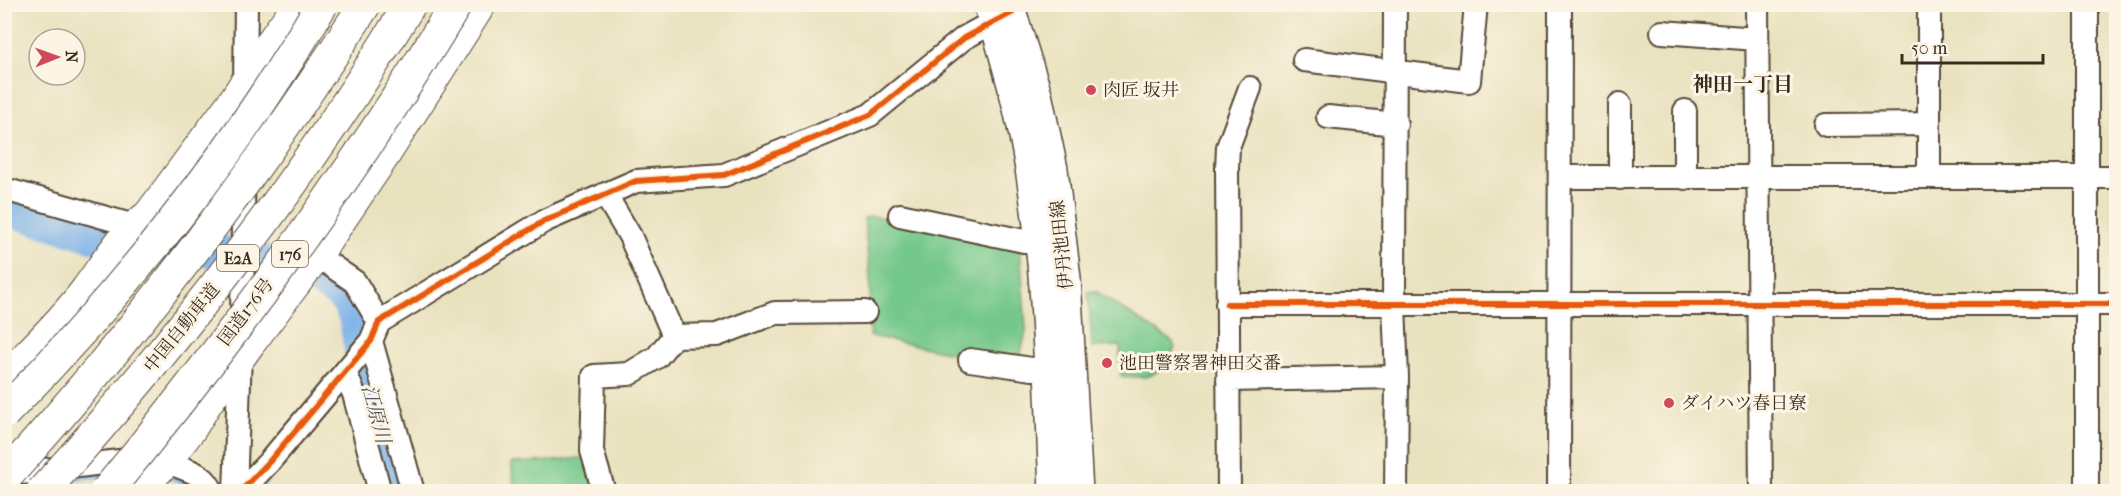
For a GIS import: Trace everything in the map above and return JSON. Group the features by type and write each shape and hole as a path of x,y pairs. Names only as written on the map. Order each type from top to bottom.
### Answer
{"highway":[{"path":"4,380 86,292 101,268 135,226 149,216 245,84 299,4"},
{"path":"4,413 43,374 132,271 226,155 322,4"},
{"name":"中国自動車道","path":"4,477 73,403 177,274 291,117 365,4"},
{"name":"中国自動車道","path":"42,492 100,427 206,300 273,212 337,121 410,4"},
{"name":"国道176号","path":"106,492 168,416 341,184 423,61 456,4"},
{"path":"136,492 164,463 190,429 240,355 316,255 386,152 480,4"},
{"path":"4,455 177,274"},
{"path":"57,492 206,300"}],"main road":[{"name":"伊丹池田線","path":"1001,11 1015,98 1031,172 1039,241 1053,492"},
{"name":"伊丹池田線","path":"1001,11 1038,94 1054,169 1066,278 1079,492"}],"street":[{"path":"235,492 243,256 246,4"},
{"path":"1395,4 1396,492"},
{"path":"1304,60 1469,81 1476,4"},
{"path":"1757,4 1761,492"},
{"path":"1929,4 1929,177"},
{"path":"2087,4 2087,492"},
{"path":"1557,10 1560,177 1559,492"},
{"path":"240,492 269,462 373,335 544,221 636,181 724,175 870,116 964,38 1001,11"},
{"path":"1662,32 1757,39"},
{"path":"1229,492 1228,147 1250,88"},
{"path":"1620,104 1620,178"},
{"path":"1684,178 1685,111"},
{"path":"1328,117 1396,124"},
{"path":"1826,125 1929,124"},
{"path":"1560,177 2116,177"},
{"path":"4,189 135,226"},
{"path":"605,194 630,236 674,336"},
{"path":"900,215 1024,241 1039,241"},
{"path":"316,255 355,282 373,335 413,492"},
{"path":"1227,304 2116,304"},
{"path":"604,492 592,452 594,376 629,375 657,357 674,336 717,335 775,314 865,312"},
{"path":"970,360 1032,369 1047,368"},
{"path":"349,367 380,492"},
{"path":"1228,380 1397,377"},
{"path":"4,477 119,461"},
{"path":"180,467 202,477 209,484 212,492"}],"green space":[{"path":"873,216 1020,247 1026,331 1020,358 968,349 966,356 870,336 870,278 864,218"},
{"path":"1095,291 1173,342 1175,348 1154,374 1142,377 1121,376 1120,346 1092,347 1088,292"},
{"path":"586,457 595,491 515,491 511,463"}],"waterway":[{"name":"江原川","path":"4,208 105,239"},
{"name":"江原川","path":"134,241 214,251 253,259 291,271"},
{"name":"江原川","path":"319,279 340,293 355,316 366,377 397,492"},
{"path":"356,380 366,377"},
{"path":"69,478 107,474"},
{"path":"174,478 190,484 199,492"},
{"path":"257,492 266,480"}],"cycle path":[{"path":"240,492 269,462 371,341 379,322 544,221 636,181 724,175 870,115 964,38 1013,12"},
{"path":"1227,304 2116,304"}],"place":[{"name":"肉匠 坂井","path":"1091,90"},
{"name":"池田警察署神田交番","path":"1107,363"},
{"name":"ダイハツ春日寮","path":"1669,403"}],"district":[{"name":"神田一丁目","path":"1743,84"}]}
